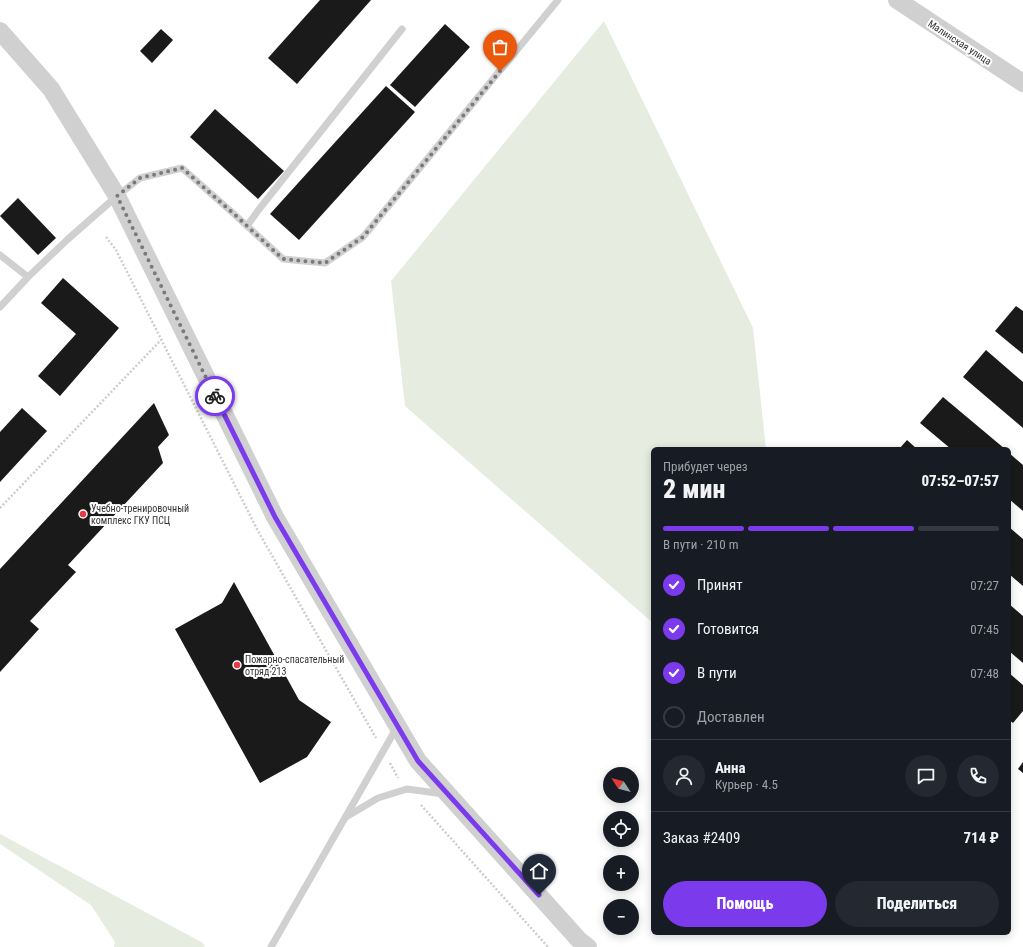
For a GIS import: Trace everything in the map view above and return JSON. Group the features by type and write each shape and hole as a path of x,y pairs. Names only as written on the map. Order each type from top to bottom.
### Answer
{"street":[{"name":"Малинская улица","path":"897,0 1023,83"},
{"path":"0,32 50,89 117,196 275,517 418,761 579,940 588,947"}],"lane":[{"path":"0,307 68,240 117,196 140,178 182,168 283,259 325,263 363,237 558,0"},
{"path":"247,226 402,29"},
{"path":"0,255 28,278"},
{"path":"271,947 397,725"},
{"path":"344,819 378,798 408,789 448,795"}],"path":[{"path":"0,508 161,340"}],"shaded area":[{"path":"604,21 753,328 766,447 651,447 651,621 405,406 391,281"},
{"path":"0,834 203,943 205,947 114,947 115,942 91,905 0,844"}],"building":[{"path":"320,0 371,0 297,84 268,58"},
{"path":"445,24 470,47 415,107 390,85"},
{"path":"161,29 173,40 152,63 140,51"},
{"path":"386,86 415,112 299,240 270,214"},
{"path":"215,109 284,171 258,199 190,137"},
{"path":"18,198 56,238 38,255 0,216"},
{"path":"63,278 119,328 60,396 38,376 76,334 41,303"},
{"path":"1016,306 1023,311 1023,354 995,331"},
{"path":"986,350 1023,382 1023,428 963,377"},
{"path":"943,397 1003,447 949,447 920,423"},
{"name":"Учебно-тренировочный комплекс ГКУ ПСЦ","path":"154,403 169,435 158,447 163,463 68,565 76,572 30,621 39,629 0,672 0,569"},
{"path":"22,408 47,431 0,482 0,432"},
{"path":"907,440 915,447 901,447"},
{"path":"1011,455 1023,465 1023,511 1011,501"},
{"path":"1011,529 1023,539 1023,586 1011,576"},
{"name":"Пожарно-спасательный отряд 213","path":"234,582 299,700 331,722 307,757 260,783 175,629 222,603"},
{"path":"1011,606 1023,616 1023,663 1011,653"},
{"path":"1011,675 1023,685 1023,711 1013,723 1011,722"},
{"path":"1023,762 1023,773 1018,769"}],"way so far":[{"path":"215,396 117,196 140,178 182,168 283,259 325,263 363,237 500,71"}],"place":[{"name":"Учебно-тренировочный комплекс ГКУ ПСЦ","path":"83,514"},
{"name":"Пожарно-спасательный отряд 213","path":"237,665"}],"route":[{"path":"215,396 275,517 418,761 539,895"}]}
